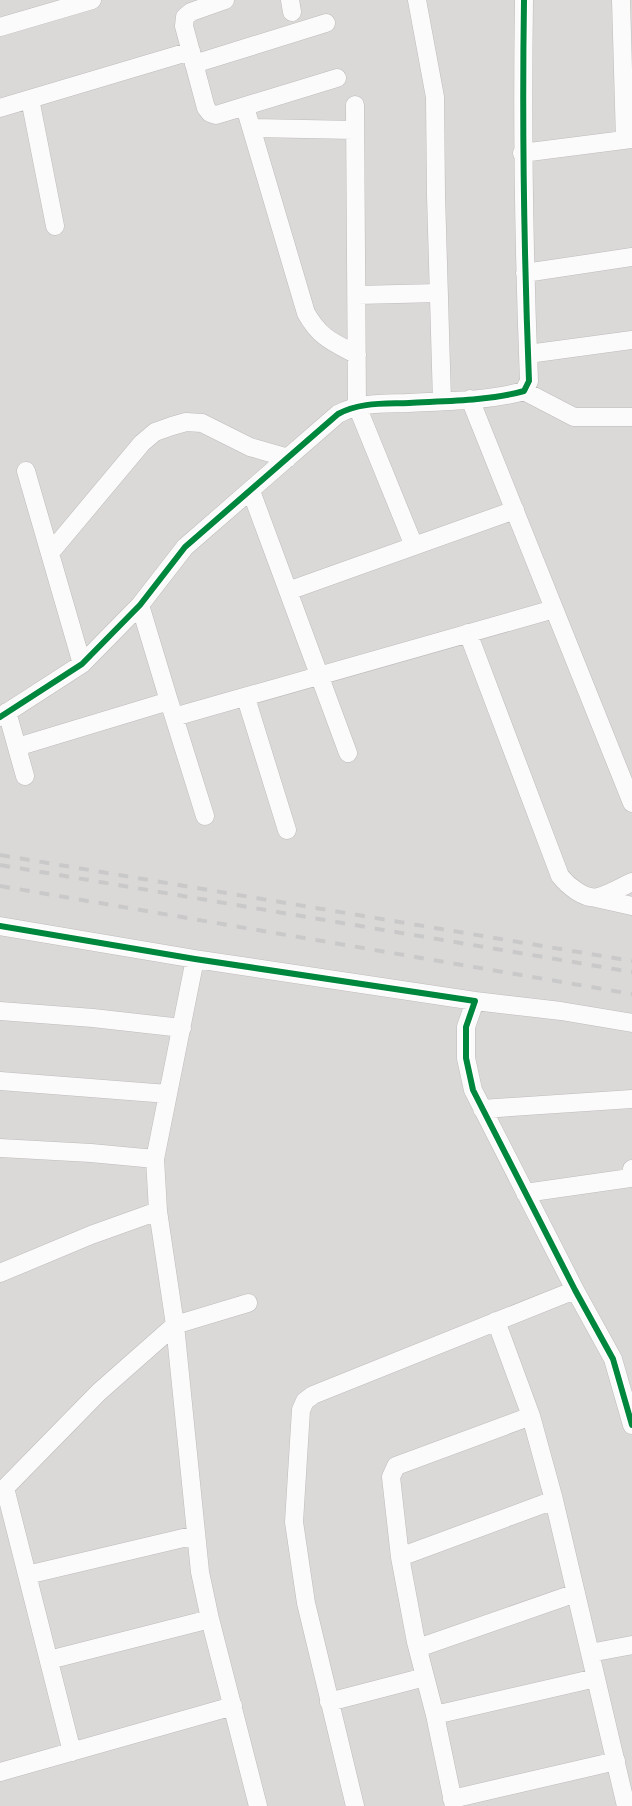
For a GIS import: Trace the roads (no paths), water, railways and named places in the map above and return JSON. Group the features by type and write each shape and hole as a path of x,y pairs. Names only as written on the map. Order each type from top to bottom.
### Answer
{"street":[{"path":"0,27 92,0"},
{"path":"225,0 191,12 185,17 184,26 206,108 210,113 216,115 337,78"},
{"path":"417,0 435,96 442,401"},
{"path":"524,0 522,153 529,381 524,391"},
{"path":"522,153 628,140 625,2"},
{"path":"0,108 326,23"},
{"path":"30,99 55,226"},
{"path":"355,105 357,406 414,546"},
{"path":"245,107 306,313 313,326 324,337 357,355"},
{"path":"251,128 355,130"},
{"path":"525,273 632,257"},
{"path":"357,295 439,293"},
{"path":"528,354 632,340"},
{"path":"25,776 17,747 3,714 82,664 140,605 185,547 338,414 357,406 442,401 512,394 524,391 574,417 632,417"},
{"path":"470,398 632,803"},
{"path":"50,553 142,443 156,432 186,422 202,423 250,447 288,458"},
{"path":"26,471 82,664"},
{"path":"251,491 348,753"},
{"path":"288,591 515,510"},
{"path":"140,605 205,816"},
{"path":"17,747 171,709 246,698 319,675 554,609"},
{"path":"468,634 560,876 566,884 584,895 632,906"},
{"path":"246,698 287,830"},
{"path":"596,898 632,882"},
{"path":"0,926 195,959 475,1001 561,1011 632,1023"},
{"path":"195,959 155,1159 158,1211 175,1325 200,1572 210,1619 258,1806"},
{"path":"475,1001 466,1027 466,1058 472,1090 575,1290 613,1359 631,1416"},
{"path":"0,1011 93,1018 182,1028"},
{"path":"0,1081 168,1094"},
{"path":"482,1109 632,1099"},
{"path":"0,1148 155,1159"},
{"path":"525,1193 631,1175"},
{"path":"0,1273 91,1235 158,1211"},
{"path":"355,1806 306,1603 294,1522 301,1410 305,1401 312,1395 575,1290"},
{"path":"72,1752 27,1575 2,1491 99,1392 175,1325 248,1303"},
{"path":"496,1321 531,1416 554,1500 626,1806"},
{"path":"531,1416 396,1466 391,1477 400,1557 418,1648 435,1715 453,1802 616,1761"},
{"path":"400,1557 554,1500"},
{"path":"27,1575 196,1535"},
{"path":"418,1648 576,1593"},
{"path":"49,1660 210,1619"},
{"path":"590,1653 632,1645"},
{"path":"329,1702 425,1678"},
{"path":"435,1715 596,1678"},
{"path":"0,1772 233,1706"}],"railway":[{"path":"0,855 632,961"},
{"path":"0,865 632,972"},
{"path":"0,886 632,994"}]}
